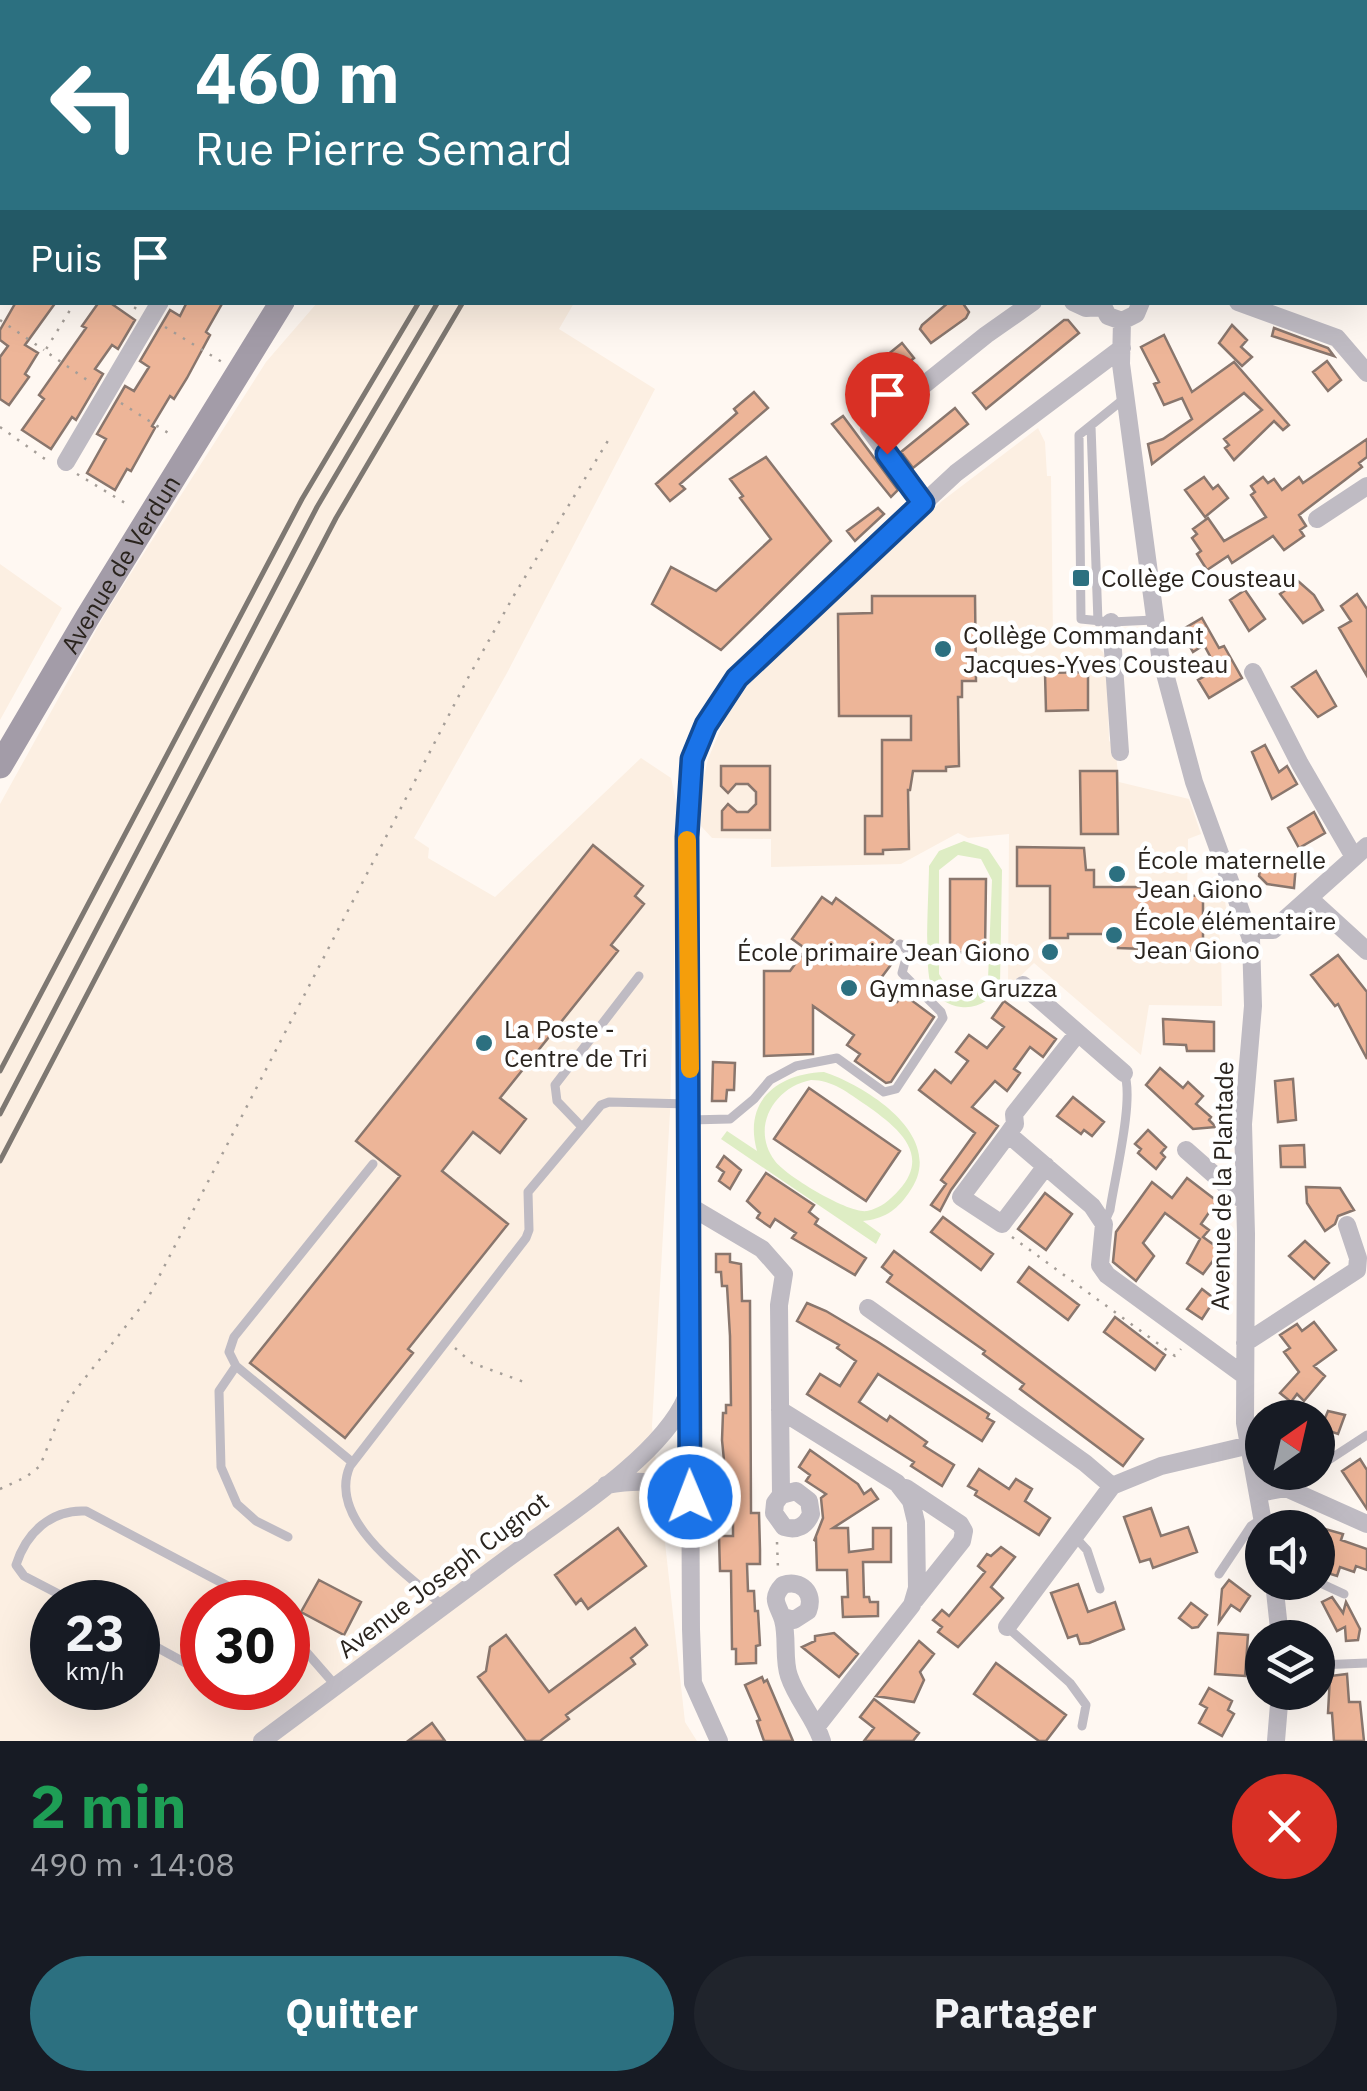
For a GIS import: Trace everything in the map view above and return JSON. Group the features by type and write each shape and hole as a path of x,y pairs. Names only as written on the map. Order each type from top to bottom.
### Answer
{"main road":[{"path":"240,368 280,305"},
{"path":"240,368 287,305"},
{"name":"Avenue de Verdun","path":"0,766 240,368"}],"street":[{"path":"923,503 869,429 1029,305"},
{"path":"1101,305 1112,319 1138,309"},
{"path":"1246,305 1337,338 1367,374"},
{"name":"Avenue de la Plantade","path":"1138,309 1122,348 1125,398 1160,656 1194,782 1251,940 1253,1006 1243,1124 1248,1400"},
{"path":"67,461 156,310"},
{"path":"719,1741 693,1683 687,837 692,759 706,725 737,678 956,472 1122,348"},
{"path":"1317,519 1367,486"},
{"path":"1104,622 1120,752"},
{"path":"1247,930 1273,930 1361,852 1300,764 1253,672"},
{"path":"1310,899 1367,951"},
{"path":"1023,986 1124,1073"},
{"path":"1046,1166 1002,1224 961,1197 1015,1124 1014,1114 1078,1033"},
{"path":"1008,1134 1092,1206 1104,1224 1100,1265 1107,1275 1245,1376"},
{"path":"1186,1150 1245,1202"},
{"path":"690,1208 762,1249 784,1274 778,1305 781,1494 774,1508 784,1527 804,1525 811,1514 804,1494 781,1494"},
{"path":"1245,1343 1356,1270 1358,1258 1347,1225"},
{"path":"868,1308 1112,1486"},
{"name":"Avenue Joseph Cugnot","path":"262,1741 606,1485 664,1434 678,1417 690,1388"},
{"path":"780,1410 897,1482 960,1524 964,1531 962,1540 820,1733 788,1675 783,1617 774,1604 778,1589 797,1583 810,1596 811,1604 803,1616 794,1620 783,1617"},
{"path":"1007,1627 1112,1486 1161,1466 1245,1442"},
{"path":"606,1485 634,1480 660,1484 682,1498 690,1516"},
{"path":"897,1482 911,1501 916,1522 917,1588 912,1605"},
{"path":"1258,1493 1286,1488 1367,1524"},
{"name":"Avenue de la Plantade","path":"1258,1490 1261,1510"},
{"path":"1276,1741 1279,1710"}],"lane":[{"path":"1125,398 1079,436 1081,619 1154,620"},
{"path":"1090,426 1104,622"},
{"path":"443,1606 360,1529 345,1487 352,1462 526,1238 530,1230 528,1192 594,1111 609,1102 730,1118 754,1100 770,1080 796,1066 837,1058 884,1092 896,1089 943,1018 902,972 908,951 900,944"},
{"path":"581,1126 557,1101 555,1086 638,976"},
{"path":"1104,1224 1110,1210 1128,1100 1124,1073"},
{"path":"352,1462 236,1366 229,1352 234,1336 372,1164"},
{"path":"236,1366 219,1391 220,1468 238,1504 256,1521 288,1537"},
{"path":"1335,1457 1366,1439"},
{"path":"32,1580 16,1565 31,1534 74,1510 86,1511 216,1580"},
{"path":"1219,1574 1245,1535"},
{"path":"1075,1537 1087,1550 1100,1589"},
{"path":"1335,1590 1344,1594"},
{"path":"1007,1627 1070,1683 1086,1705 1082,1726"},
{"path":"310,1661 336,1686"},
{"path":"1335,1665 1367,1663"}],"path":[{"path":"45,350 73,305"},
{"path":"156,310 240,368"},
{"path":"0,320 191,447"},
{"path":"0,427 45,459 67,461 75,473 149,516"},
{"path":"0,1488 40,1466 74,1392 148,1298 468,678 609,438"},
{"path":"1002,1224 1014,1239 1175,1356 1191,1337"},
{"path":"446,1340 472,1362 524,1382"},
{"path":"777,1520 778,1589"}],"shaded area":[{"path":"315,305 573,305 559,329 655,389 507,673 414,838 429,848 428,858 495,897 641,758 671,778 678,810 670,1112 652,1426 685,1722 697,1741 0,1741 0,804 105,614 266,362"},
{"name":"Collège Commandant Jacques-Yves Cousteau","path":"1038,428 1045,442 1047,476 1051,476 1053,637 1089,640 1103,652 1107,663 1109,741 1115,746 1119,782 1189,799 1201,834 1188,839 1187,895 1214,896 1215,900 1225,901 1228,921 1218,924 1222,1006 1149,1005 1141,1055 1034,963 1008,988 1009,834 968,838 958,833 901,864 771,867 771,839 712,838 701,826 701,791 708,759 725,719 748,685 942,501"},
{"path":"0,564 62,608 0,720"}],"green space":[{"path":"964,841 988,849 1002,870 1000,985 979,1005 956,1006 943,1000 931,985 927,946 929,866 939,851","holes":["958,855 981,859 992,880 988,979 976,991 961,994 949,990 939,974 939,870"]},
{"path":"824,1072 862,1090 899,1118 912,1135 919,1154 918,1174 908,1194 888,1213 863,1221 881,1234 876,1244 721,1139 727,1131 757,1151 754,1133 760,1105 778,1085","holes":["811,1080 840,1088 877,1113 906,1141 912,1164 908,1177 877,1208 858,1210 818,1193 781,1168 768,1148 765,1135 770,1111 786,1091"]}],"building":[{"path":"14,305 54,305 25,345 38,353 25,374 29,377 9,405 0,399 0,357 8,346 0,340 0,330"},
{"path":"97,305 113,305 135,320 118,349 112,345 95,369 103,374 76,420 72,417 51,449 22,430 44,399 39,395 86,328 82,326"},
{"path":"186,305 221,305 187,378 174,399 170,396 131,471 127,469 115,490 87,473 106,439 97,434 125,386 134,391 149,367 140,361 170,310 180,316"},
{"path":"945,305 964,305 969,312 931,343 920,329"},
{"path":"1064,320 1079,333 986,409 973,393"},
{"path":"1232,325 1247,340 1241,347 1252,357 1242,366 1219,343"},
{"path":"1274,328 1328,348 1334,356 1272,336"},
{"path":"1164,335 1192,392 1234,362 1289,425 1283,430 1274,421 1234,460 1224,439 1262,410 1244,393 1152,464 1148,444 1163,439 1192,419 1182,398 1164,405 1154,384 1159,382 1141,347"},
{"path":"902,343 914,358 862,401 849,386"},
{"path":"1327,361 1341,380 1328,391 1313,372"},
{"path":"754,392 768,408 680,484 685,489 670,501 656,484 737,413 734,409"},
{"path":"955,408 968,424 913,468 901,452"},
{"path":"843,416 898,490 891,497 832,424"},
{"path":"1367,439 1367,457 1359,463 1362,467 1299,515 1306,526 1300,530 1304,536 1284,550 1273,536 1232,563 1228,556 1207,570 1197,554 1201,551 1192,538 1197,534 1193,529 1208,518 1224,541 1266,517 1251,495 1255,492 1251,486 1263,477 1268,483 1274,479 1282,490 1299,477 1303,483"},
{"path":"766,457 831,541 721,650 652,604 671,567 716,591 771,539 730,479"},
{"path":"1204,477 1213,489 1218,485 1228,498 1205,517 1185,490"},
{"path":"878,508 884,514 855,541 847,531"},
{"path":"1298,581 1323,610 1303,623 1280,594"},
{"path":"1245,590 1265,619 1249,631 1230,600"},
{"path":"1357,594 1367,609 1367,676 1339,628 1351,621 1341,606"},
{"path":"872,596 975,596 976,681 962,681 962,697 958,697 959,766 946,767 946,771 913,771 908,790 909,849 883,850 883,854 865,854 865,816 882,816 882,740 911,740 911,716 839,716 838,614 872,613"},
{"path":"1202,618 1242,678 1209,698 1198,680 1217,669 1204,645 1193,652 1184,636 1188,634 1185,628"},
{"path":"1316,671 1336,706 1318,717 1292,687"},
{"path":"1088,672 1088,710 1046,711 1045,673"},
{"path":"1265,745 1279,772 1287,766 1297,784 1272,799 1252,752"},
{"path":"721,766 770,766 770,830 722,830 722,811 728,804 737,812 748,812 756,804 756,792 748,784 736,784 728,793 721,786"},
{"path":"1080,771 1117,771 1118,834 1081,834"},
{"path":"1314,812 1325,833 1299,848 1288,828"},
{"name":"La Poste - Centre de Tri","path":"593,845 643,886 635,896 644,904 611,945 618,951 500,1098 526,1119 500,1153 473,1132 442,1171 508,1224 408,1349 413,1353 345,1438 250,1363 400,1176 356,1141"},
{"path":"1017,847 1084,848 1086,870 1094,870 1094,887 1170,887 1170,895 1203,896 1203,951 1118,948 1118,934 1050,938 1050,886 1017,886"},
{"path":"1261,862 1296,864 1294,888 1267,884 1259,876"},
{"path":"950,879 986,879 985,953 950,952"},
{"name":"Gymnase Gruzza","path":"822,897 832,904 836,898 893,940 889,946 899,954 875,986 897,1002 903,994 934,1017 891,1082 886,1083 855,1061 860,1054 847,1045 854,1035 813,1006 813,1054 764,1056 764,971 790,971 806,949 792,939"},
{"path":"1338,955 1367,992 1367,1059 1338,1004 1335,1006 1311,975"},
{"path":"1004,1001 1056,1039 1043,1057 1030,1047 1014,1069 1020,1073 1007,1091 995,1081 972,1107 998,1126 940,1211 931,1205 946,1184 941,1180 975,1133 919,1090 935,1070 951,1083 968,1061 956,1052 969,1035 987,1048 1004,1027 992,1018"},
{"path":"1163,1019 1214,1022 1214,1051 1187,1051 1186,1045 1164,1044"},
{"path":"713,1062 735,1063 734,1090 727,1090 726,1101 712,1101"},
{"path":"1160,1068 1183,1088 1188,1082 1203,1096 1196,1104 1216,1127 1193,1129 1146,1085"},
{"path":"1293,1079 1296,1120 1278,1122 1275,1081"},
{"path":"809,1088 900,1151 866,1201 774,1139"},
{"path":"1073,1097 1104,1122 1092,1136 1084,1130 1081,1134 1057,1116"},
{"path":"1148,1130 1166,1147 1161,1153 1165,1157 1156,1169 1138,1153 1141,1149 1135,1144"},
{"path":"1304,1145 1305,1167 1281,1167 1280,1146"},
{"path":"724,1156 741,1170 730,1189 719,1181 724,1172 717,1167"},
{"path":"766,1173 814,1205 809,1212 818,1219 815,1224 866,1258 855,1275 792,1238 796,1233 775,1219 770,1227 757,1218 760,1213 747,1201"},
{"path":"1187,1178 1217,1201 1201,1224 1209,1230 1203,1237 1221,1250 1203,1274 1187,1263 1200,1239 1165,1213 1143,1243 1154,1256 1136,1281 1113,1262 1116,1232 1152,1182 1172,1198"},
{"path":"1306,1187 1340,1188 1354,1210 1338,1216 1325,1231 1307,1203"},
{"path":"1045,1193 1072,1214 1046,1250 1018,1229"},
{"path":"943,1217 993,1254 981,1270 931,1232"},
{"path":"1305,1241 1329,1263 1314,1279 1289,1256"},
{"path":"894,1251 1143,1439 1123,1466 1020,1389 1024,1384 983,1354 985,1351 887,1282 892,1275 882,1267"},
{"path":"716,1254 730,1254 730,1262 741,1264 742,1301 750,1301 751,1513 759,1513 760,1564 747,1564 748,1591 754,1591 758,1611 760,1645 756,1646 756,1663 736,1664 736,1649 732,1649 731,1571 720,1571 719,1536 733,1536 733,1508 724,1508 724,1503 703,1502 703,1492 727,1491 722,1440 723,1413 726,1405 731,1405 730,1336 727,1286 722,1286 721,1272 716,1272"},
{"path":"1029,1267 1079,1305 1068,1320 1018,1282"},
{"path":"1202,1289 1215,1299 1202,1319 1187,1309"},
{"path":"807,1303 878,1342 989,1414 987,1418 994,1422 982,1441 878,1374 859,1402 887,1421 890,1416 927,1442 924,1446 954,1465 942,1486 911,1466 914,1462 807,1394 820,1374 840,1386 856,1361 837,1348 839,1345 797,1321"},
{"path":"1115,1317 1165,1355 1155,1370 1104,1332"},
{"path":"1314,1322 1336,1350 1314,1366 1325,1376 1305,1400 1297,1394 1289,1400 1280,1393 1299,1372 1284,1352 1290,1348 1280,1335 1297,1324 1302,1331"},
{"path":"1335,1413 1345,1415 1338,1434 1335,1433"},
{"path":"810,1450 858,1484 864,1494 871,1489 878,1499 833,1528 848,1528 849,1552 873,1549 873,1528 891,1528 891,1562 863,1562 864,1597 878,1602 878,1616 843,1617 842,1597 848,1597 847,1570 817,1570 814,1541 823,1518 821,1498 826,1494 806,1481 810,1475 799,1467"},
{"path":"1360,1459 1367,1470 1367,1509 1342,1471"},
{"path":"979,1469 1009,1489 1016,1479 1032,1489 1025,1501 1050,1518 1039,1535 975,1495 977,1491 968,1486"},
{"path":"1151,1508 1161,1536 1188,1527 1197,1552 1153,1568 1150,1559 1140,1562 1124,1517"},
{"path":"618,1528 646,1566 588,1609 581,1599 576,1604 555,1575"},
{"path":"1335,1532 1343,1534 1341,1540 1367,1549 1367,1570 1356,1566 1354,1572 1340,1567 1337,1576"},
{"path":"1001,1547 1015,1557 991,1587 1003,1598 958,1647 938,1632 942,1627 933,1620 942,1610 949,1616 985,1572 978,1566 987,1554 991,1556"},
{"path":"319,1580 361,1602 344,1635 310,1617 310,1596"},
{"path":"1229,1580 1245,1592 1247,1600 1240,1611 1231,1605 1219,1622 1222,1589"},
{"path":"1078,1584 1088,1612 1115,1602 1124,1629 1089,1643 1080,1644 1077,1635 1068,1638 1051,1593"},
{"path":"1334,1600 1343,1613 1346,1602 1360,1629 1358,1640 1346,1641 1345,1627 1337,1631 1335,1620 1322,1602"},
{"path":"1191,1603 1207,1615 1198,1627 1192,1628 1179,1618"},
{"path":"635,1628 647,1645 631,1658 635,1664 566,1715 569,1719 540,1741 526,1741 478,1677 486,1671 490,1647 506,1635 549,1692"},
{"path":"834,1633 858,1654 839,1677 802,1647 815,1641 815,1636"},
{"path":"1218,1633 1245,1635 1245,1676 1215,1674"},
{"path":"919,1641 934,1654 920,1672 924,1680 914,1702 876,1696"},
{"path":"996,1663 1066,1715 1046,1741 1039,1741 974,1694"},
{"path":"1347,1674 1349,1702 1360,1702 1364,1741 1334,1741 1332,1713 1328,1713 1335,1710 1335,1675"},
{"path":"762,1677 764,1682 767,1680 793,1741 764,1741 745,1685"},
{"path":"1209,1688 1232,1701 1228,1710 1234,1714 1222,1736 1199,1723 1207,1708 1200,1704"},
{"path":"874,1699 919,1733 913,1741 864,1741 874,1728 860,1717"},
{"path":"432,1723 445,1741 408,1741"}],"railway":[{"path":"0,1071 302,499 417,305"},
{"path":"0,1114 317,507 436,305"},
{"path":"0,1161 336,518 461,305"}],"slow traffic":[{"path":"687,840 690,1069"}],"place":[{"name":"Collège Cousteau","path":"1081,578"},
{"name":"Collège Commandant Jacques-Yves Cousteau","path":"943,649"},
{"name":"École maternelle Jean Giono","path":"1117,874"},
{"name":"École élémentaire Jean Giono","path":"1114,935"},
{"name":"École primaire Jean Giono","path":"1050,952"},
{"name":"Gymnase Gruzza","path":"849,988"},
{"name":"La Poste - Centre de Tri","path":"484,1043"}],"route":[{"path":"690,1497 687,837 692,759 706,725 737,678 923,503 887,454"}]}
